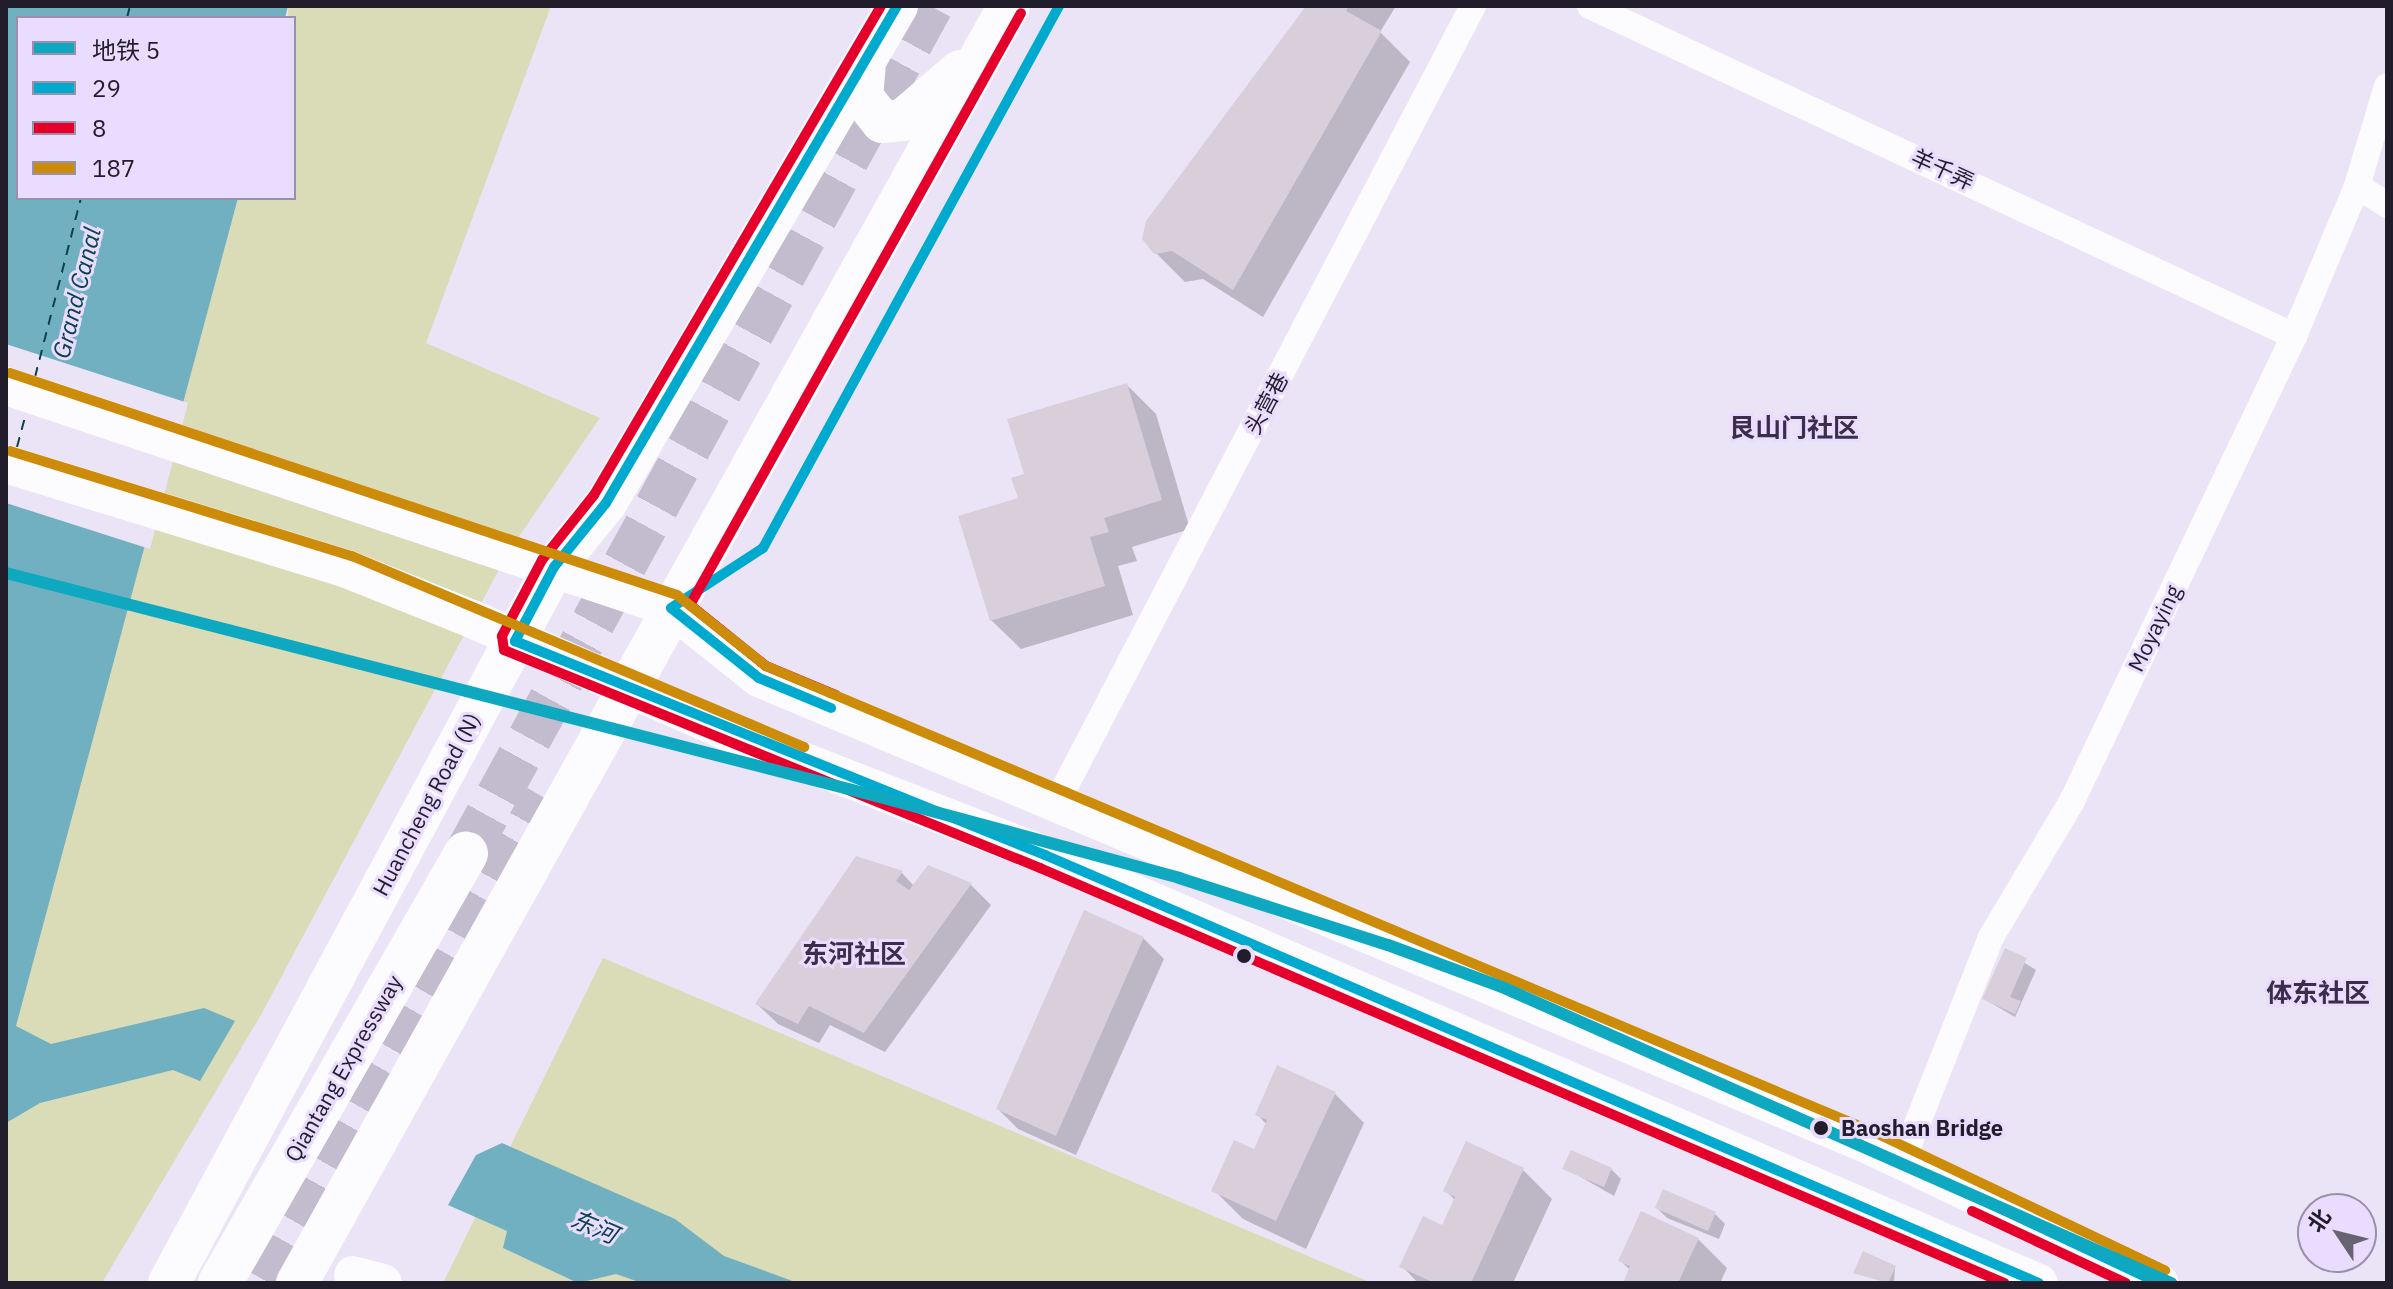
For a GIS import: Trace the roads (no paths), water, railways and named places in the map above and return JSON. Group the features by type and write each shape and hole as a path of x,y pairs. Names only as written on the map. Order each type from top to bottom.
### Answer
{"highway":[{"name":"Qiantang Expressway","path":"220,1283 466,854"}],"main road":[{"name":"Huancheng Road (N)","path":"169,1283 554,567 606,503 897,6"},
{"path":"297,1283 671,608 720,533 1009,6"},
{"path":"865,63 862,97 882,122 903,120 988,45"},
{"path":"6,386 671,608 759,678 1058,800 1902,1162 2159,1283"},
{"path":"6,464 347,569 515,641 631,685 730,733 1060,861 2039,1283"}],"street":[{"name":"头营巷","path":"1058,800 1473,6"},
{"name":"羊千弄","path":"1590,6 2294,336"},
{"name":"Moyaying","path":"1902,1162 1991,937 2071,803 2294,336 2357,186 2387,86"},
{"path":"2357,186 2387,205"}],"water":[{"name":"Grand Canal","path":"6,6 288,6 286,16 16,16 16,200 237,200 16,1026 51,1044 204,1008 235,1021 200,1081 173,1070 40,1103 6,1123"},
{"name":"东河","path":"502,1143 675,1219 724,1256 798,1283 642,1283 616,1274 578,1283 503,1248 507,1231 448,1205 476,1155"}],"tunnel":[{"path":"466,854 931,6"},
{"path":"269,1283 544,798"}],"metro line":[{"name":"5","path":"6,573 876,796 1179,878 1388,945 1502,987 2171,1283"}],"place":[{"name":"Baoshan Bridge","path":"1821,1128"}],"district":[{"name":"艮山门社区","path":"1794,428"},
{"name":"东河社区","path":"854,954"},
{"name":"体东社区","path":"2318,993"}]}
